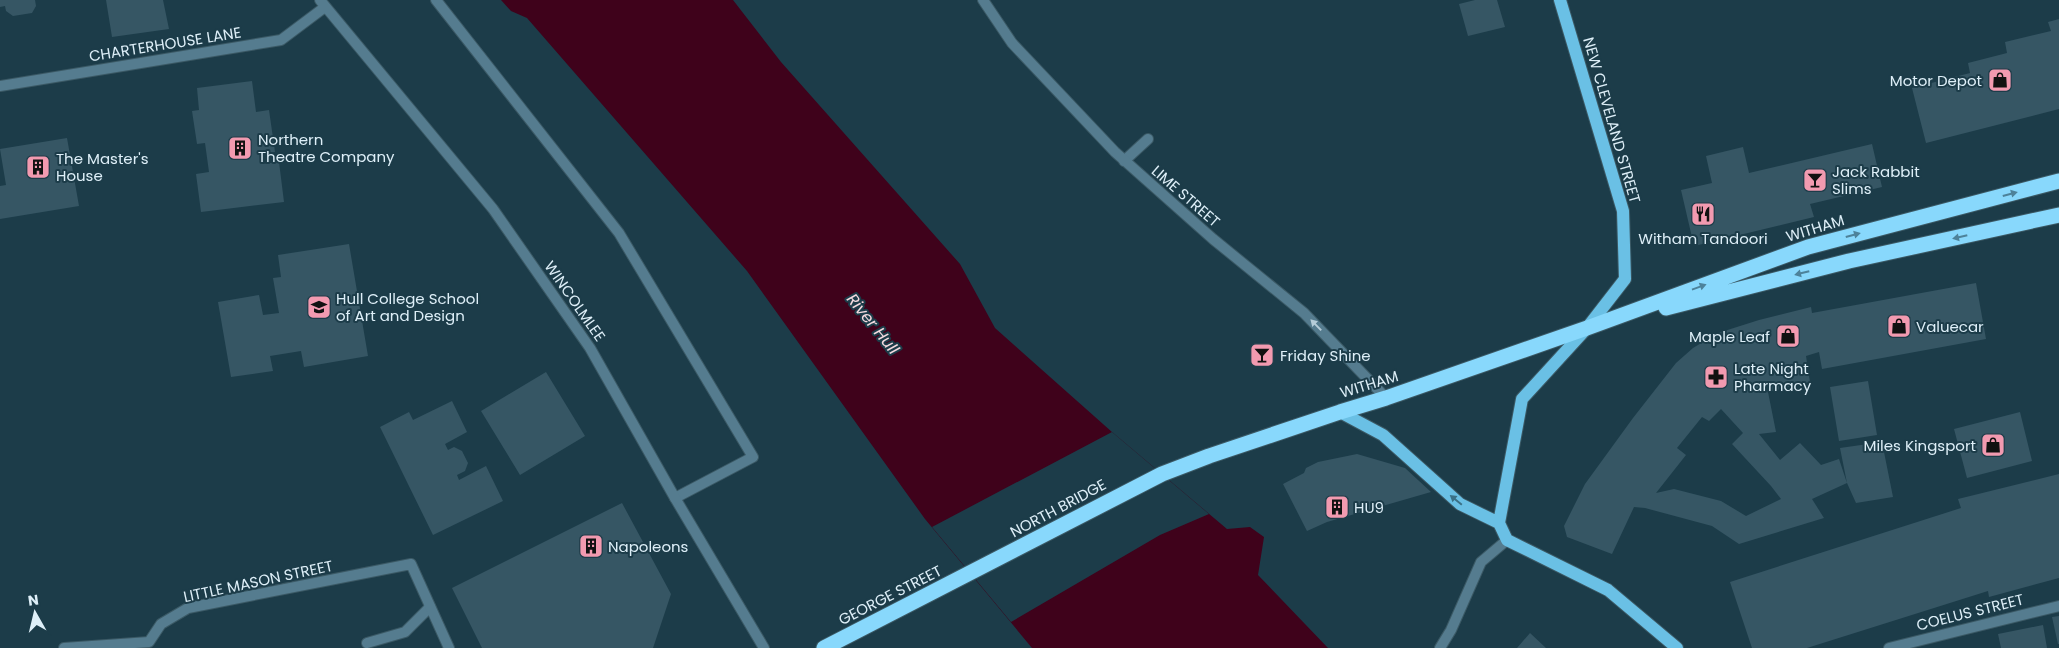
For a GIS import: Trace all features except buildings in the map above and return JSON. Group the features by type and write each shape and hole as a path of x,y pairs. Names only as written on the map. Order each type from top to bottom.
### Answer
{"highway":[{"name":"WITHAM","path":"1162,474 1587,328 1808,246 2059,181"},
{"name":"WITHAM","path":"1587,328 1849,261 2059,215"},
{"name":"NORTH BRIDGE","path":"971,574 1162,474"},
{"name":"GEORGE STREET","path":"824,648 971,574"}],"main road":[{"name":"NEW CLEVELAND STREET","path":"1499,523 1522,399 1587,328 1625,280 1623,211 1560,0"},
{"path":"1340,412 1383,434 1460,504 1499,523 1507,540 1608,590 1677,648"}],"street":[{"path":"436,0 619,233 753,457 675,498"},
{"name":"LIME STREET","path":"983,0 1012,42 1124,161 1213,239 1304,312 1386,398"},
{"name":"WINCOLMLEE","path":"322,3 493,209 590,348 675,498 764,648"},
{"name":"CHARTERHOUSE LANE","path":"0,86 281,40 322,3"},
{"path":"1124,161 1148,139"},
{"path":"1440,648 1451,630 1481,562 1507,540"},
{"name":"LITTLE MASON STREET","path":"64,648 151,645 161,624 188,608 411,564 430,607"},
{"name":"COELUS STREET","path":"1889,648 2059,606"},
{"path":"367,643 405,632 430,607 449,648"}],"water":[{"name":"River Hull","path":"501,0 733,0 781,62 960,264 995,328 1112,432 1227,529 1250,527 1264,537 1258,575 1328,648 1032,648 925,519 747,271 527,18 511,11"}],"pier":[{"path":"1112,432 1209,514 1160,535 1011,622 932,527"}],"place":[{"name":"Motor Depot","path":"2000,80"},
{"name":"Northern Theatre Company","path":"240,148"},
{"name":"The Master's House","path":"38,167"},
{"name":"Jack Rabbit Slims","path":"1815,180"},
{"name":"Witham Tandoori","path":"1703,214"},
{"name":"Hull College School of Art and Design","path":"319,307"},
{"name":"Valuecar","path":"1899,326"},
{"name":"Maple Leaf","path":"1788,336"},
{"name":"Friday Shine","path":"1262,355"},
{"name":"Late Night Pharmacy","path":"1716,377"},
{"name":"Miles Kingsport","path":"1993,445"},
{"name":"HU9","path":"1337,507"},
{"name":"Napoleons","path":"591,546"}]}
